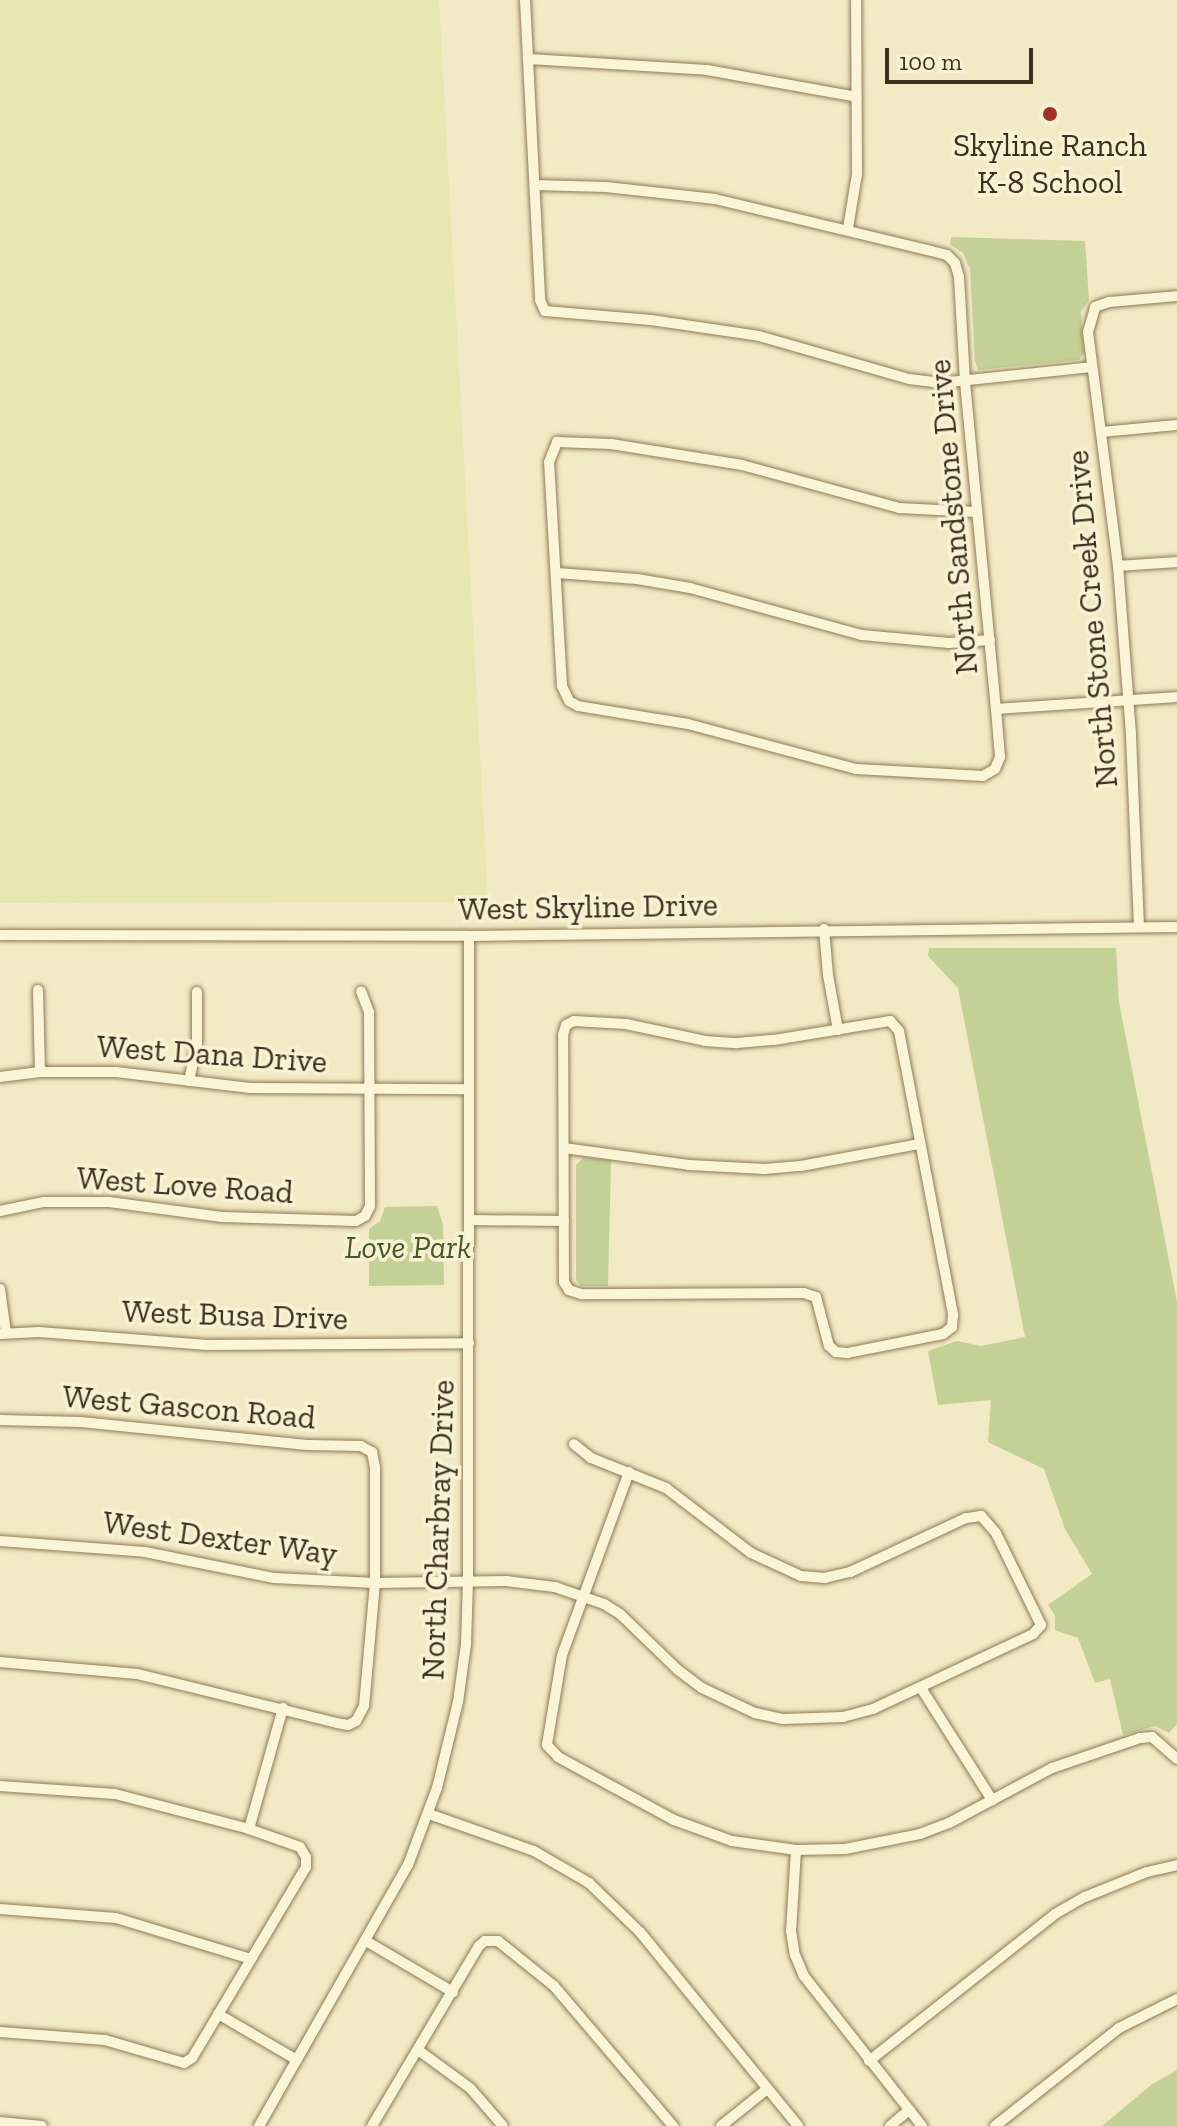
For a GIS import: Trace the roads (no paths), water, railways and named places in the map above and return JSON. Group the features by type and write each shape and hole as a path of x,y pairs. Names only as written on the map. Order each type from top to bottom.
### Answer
{"street":[{"path":"525,0 540,300 545,311 745,333 909,379 965,382 1091,367"},
{"path":"535,185 606,187 715,199 848,228 857,174 856,0"},
{"path":"529,59 707,70 857,97"},
{"name":"North Sandstone Drive","path":"557,573 562,686 567,698 578,706 688,724 856,769 983,776 997,766 996,709 965,382 959,277 955,263 947,255 848,228"},
{"name":"North Stone Creek Drive","path":"1139,927 1118,566 1088,332 1095,307 1109,302 1177,296"},
{"path":"1101,432 1177,425"},
{"path":"977,512 899,508 742,465 611,444 557,442 549,462 557,573 637,579 690,588 862,635 949,643 990,640"},
{"path":"1118,566 1177,562"},
{"path":"996,709 1177,697"},
{"name":"West Skyline Drive","path":"0,935 469,936 824,929 1177,927"},
{"path":"824,929 838,1030"},
{"name":"North Charbray Drive","path":"259,2126 408,1865 429,1814 458,1702 466,1644 468,1582 469,936"},
{"path":"38,990 40,1072"},
{"path":"361,991 369,1012 371,1088"},
{"path":"189,1081 197,1043 197,992"},
{"path":"574,1021 626,1024 705,1041 737,1043 838,1030 890,1021 899,1031 953,1315 952,1327 943,1334 847,1353 836,1352 829,1346 816,1297 804,1293 581,1294 569,1290 564,1282 563,1035 566,1025 574,1021"},
{"name":"West Dana Drive","path":"0,1077 40,1072 116,1072 250,1088 469,1089"},
{"name":"West Love Road","path":"0,1211 44,1202 109,1202 222,1217 356,1221 365,1216 370,1206 371,1088"},
{"path":"564,1148 689,1165 765,1169 801,1166 920,1144"},
{"path":"469,1220 564,1221"},
{"path":"0,1289 3,1334"},
{"name":"West Busa Drive","path":"3,1334 39,1332 207,1345 469,1343"},
{"name":"West Gascon Road","path":"0,1420 81,1422 307,1445 361,1446 372,1452 375,1583"},
{"path":"574,1444 591,1458 629,1472 562,1655 547,1745 551,1752 703,1832 732,1841 796,1850 845,1849 920,1834 1088,1753 1152,1737 1177,1759"},
{"name":"West Dexter Way","path":"0,1541 145,1552 192,1559 274,1578 375,1583 530,1582 582,1595 620,1614 678,1670 702,1688 755,1713 783,1719 843,1717 873,1709 1033,1634 1041,1625 996,1533 981,1516 966,1518 850,1572 825,1578 801,1576 751,1553 695,1507 666,1488 629,1472"},
{"path":"0,1662 137,1674 348,1725 356,1721 364,1706 375,1583"},
{"path":"921,1688 992,1800"},
{"path":"249,1829 283,1708"},
{"path":"0,1786 115,1794 249,1829 300,1847 306,1857 306,1867 192,2058 184,2063 105,2040 0,2032"},
{"path":"429,1814 534,1851 589,1883 640,1932 798,2126"},
{"path":"796,1850 791,1931 795,1955 816,1994 922,2126"},
{"path":"869,2061 1055,1914 1085,1897 1147,1872 1177,1865"},
{"path":"0,1909 116,1918 251,1959"},
{"path":"366,1941 453,1992"},
{"path":"372,2126 479,1946 485,1941 498,1941 554,1986 673,2126"},
{"path":"995,2126 1119,2028 1177,1999"},
{"path":"218,2014 297,2060"},
{"path":"418,2050 470,2088 503,2126"},
{"path":"721,2126 767,2089"},
{"path":"890,2126 909,2110"},
{"path":"0,2122 42,2126"}],"place":[{"name":"Skyline Ranch K-8 School","path":"1050,114"}],"park label":[{"name":"Love Park","path":"408,1247"}]}
